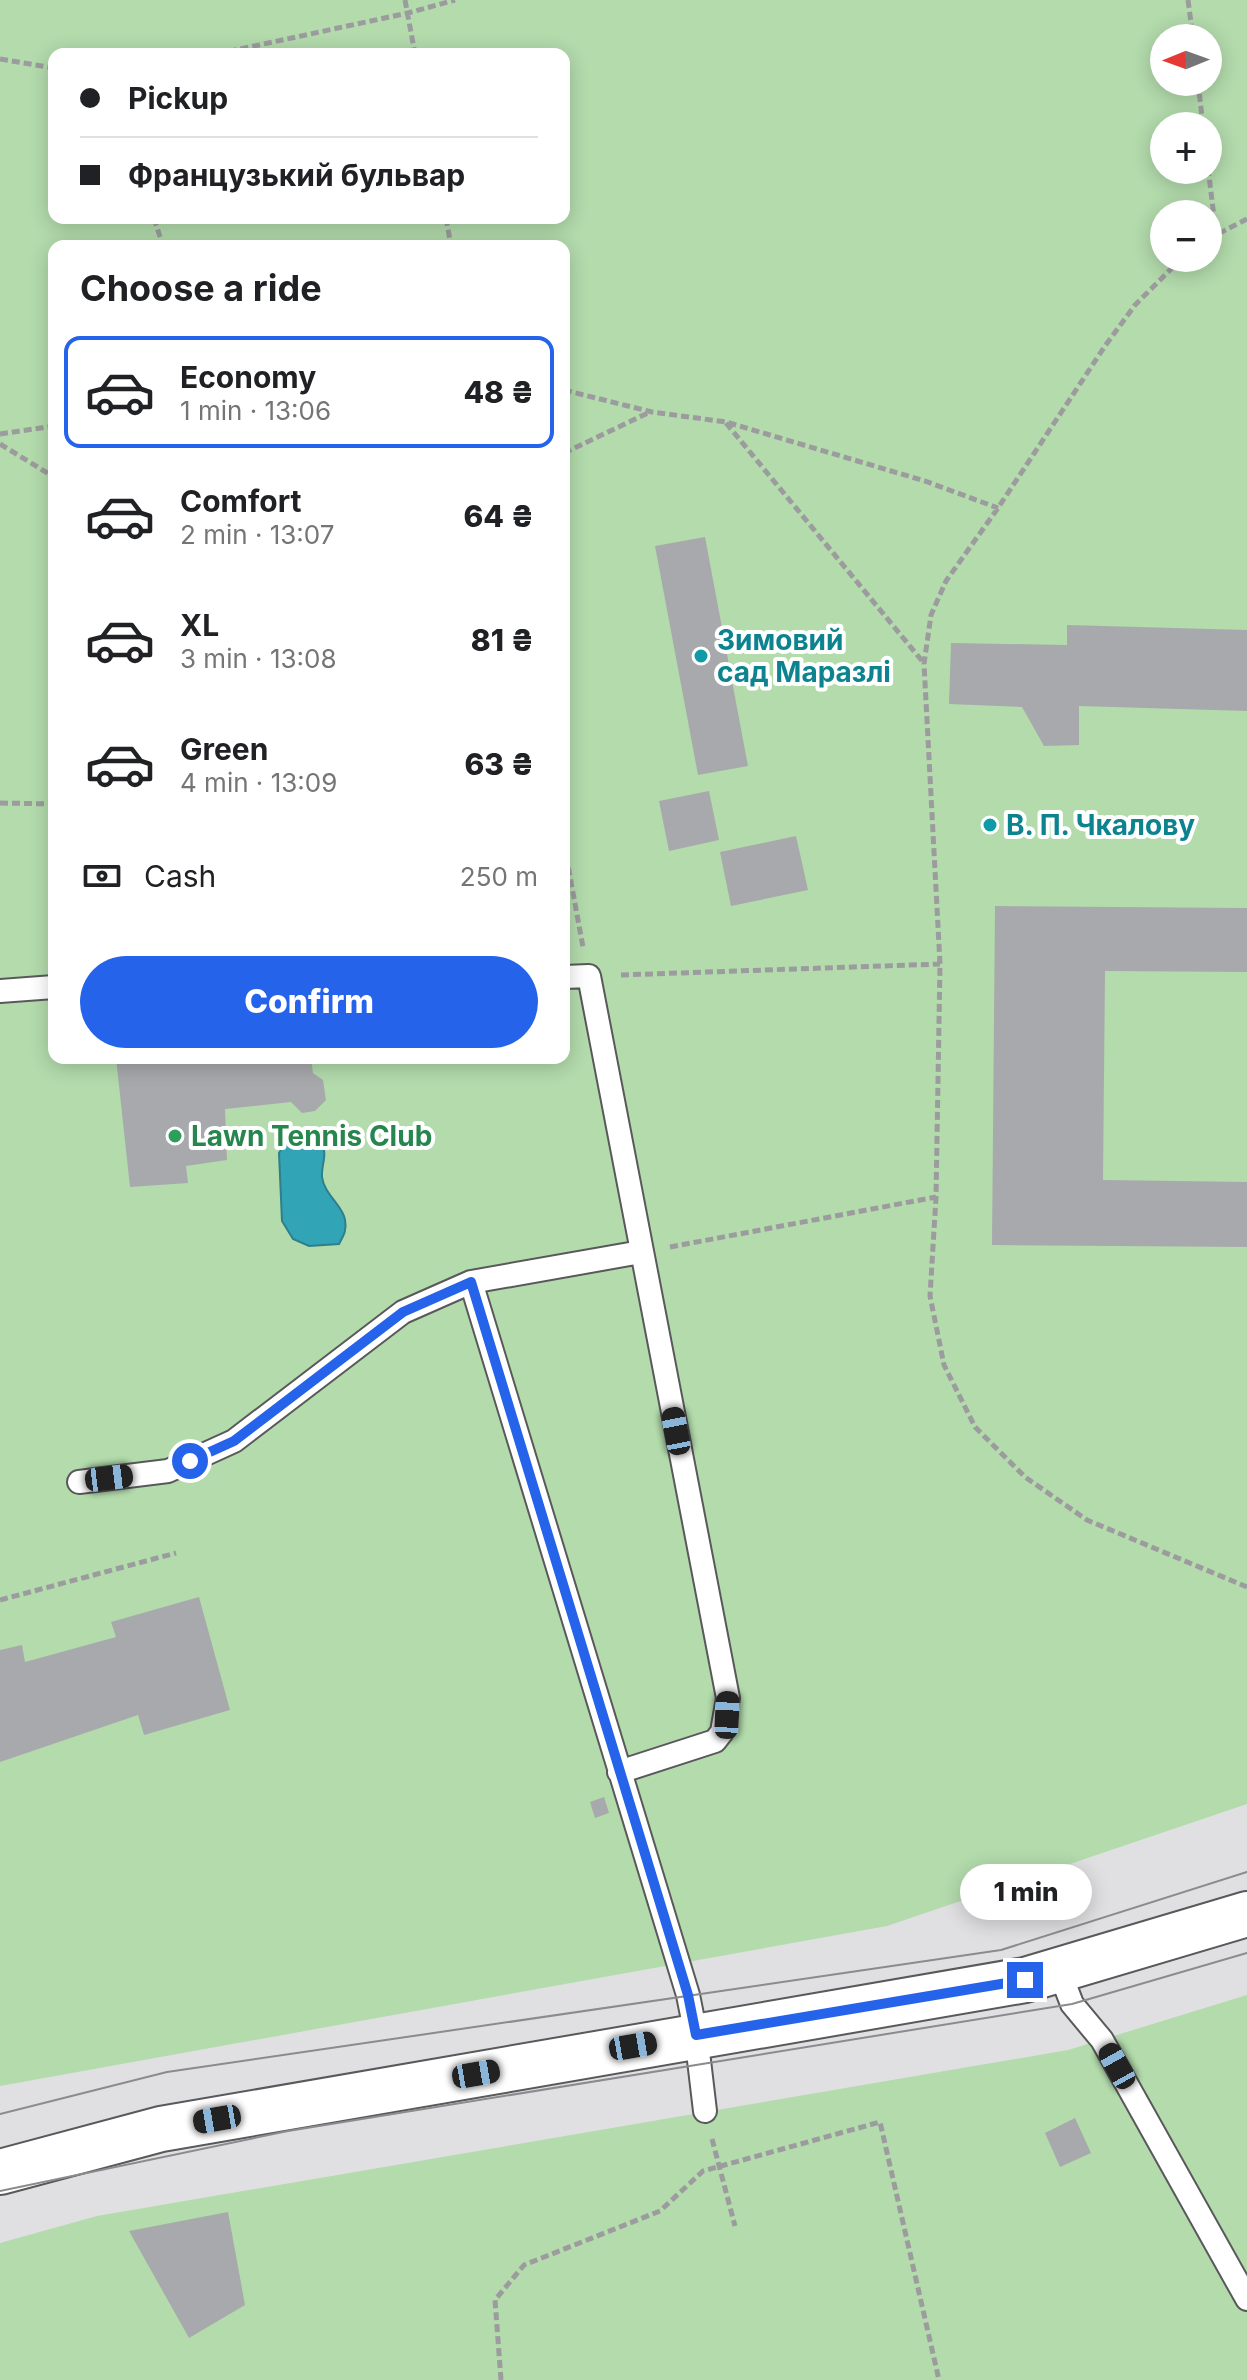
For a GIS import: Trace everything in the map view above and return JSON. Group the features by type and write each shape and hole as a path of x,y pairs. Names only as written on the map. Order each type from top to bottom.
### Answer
{"street":[{"path":"0,2172 161,2129 1025,1980 1247,1914"}],"lane":[{"path":"570,977 589,976 728,1698 725,1724 715,1741 619,1772"},
{"path":"0,991 48,987"},
{"path":"79,1482 168,1471 234,1441 403,1312 471,1282 641,1252"},
{"path":"471,1282 688,1995 705,2111"},
{"path":"1059,1970 1072,2004 1102,2040 1247,2299"}],"path":[{"path":"405,0 414,48"},
{"path":"245,48 455,0"},
{"path":"1188,0 1191,24"},
{"path":"0,59 48,67"},
{"path":"1222,230 1247,219"},
{"path":"1168,272 1135,305 1120,326 946,581 931,615 924,664 940,964 936,1197 930,1296 944,1365 975,1427 1025,1477 1087,1520 1161,1554 1247,1587"},
{"path":"570,392 652,412 726,422 925,481 998,508"},
{"path":"570,450 652,412"},
{"path":"726,422 924,664"},
{"path":"0,434 48,427"},
{"path":"0,444 48,473"},
{"path":"0,803 48,804"},
{"path":"570,876 589,976 940,964"},
{"path":"641,1252 936,1197"},
{"path":"0,1600 176,1553"},
{"path":"705,2111 735,2226"},
{"path":"501,2380 495,2300 524,2265 660,2211 703,2171 880,2122 939,2380"}],"green space":[{"path":"0,0 1247,0 1247,1804 887,1926 0,2086"},
{"path":"1247,1995 1247,2380 0,2380 0,2243 97,2216 1068,2050"}],"water":[{"path":"293,1130 311,1133 323,1145 322,1177 345,1220 345,1232 339,1244 309,1246 293,1239 282,1221 279,1153"}],"building":[{"name":"Зимовий сад Маразлі","path":"705,537 748,766 698,775 655,546"},
{"path":"1067,625 1247,630 1247,711 1079,706 1079,745 1044,746 1022,707 949,704 951,643 1067,645"},
{"path":"709,791 719,840 669,851 659,801"},
{"path":"796,836 808,890 731,906 720,852"},
{"path":"995,906 1247,908 1247,972 1105,971 1103,1180 1247,1182 1247,1247 992,1245"},
{"name":"Lawn Tennis Club","path":"117,1064 312,1064 313,1073 323,1080 326,1100 315,1111 302,1113 291,1102 225,1109 227,1160 186,1166 188,1183 130,1187"},
{"path":"199,1597 230,1710 144,1735 138,1715 0,1762 0,1650 22,1645 25,1662 116,1637 111,1622"},
{"path":"604,1797 609,1813 595,1818 590,1802"},
{"path":"1075,2118 1091,2153 1060,2167 1045,2133"},
{"path":"228,2212 245,2305 189,2338 129,2231"}],"tram line":[{"path":"0,2114 167,2072 1001,1950 1247,1872"},
{"path":"0,2191 288,2131 1072,2004 1247,1953"}],"place":[{"name":"Зимовий сад Маразлі","path":"701,656"},
{"name":"В. П. Чкалову","path":"990,825"},
{"name":"Lawn Tennis Club","path":"175,1136"}],"route":[{"path":"190,1461 234,1441 403,1312 471,1282 688,1995 696,2035 1025,1980"}]}
